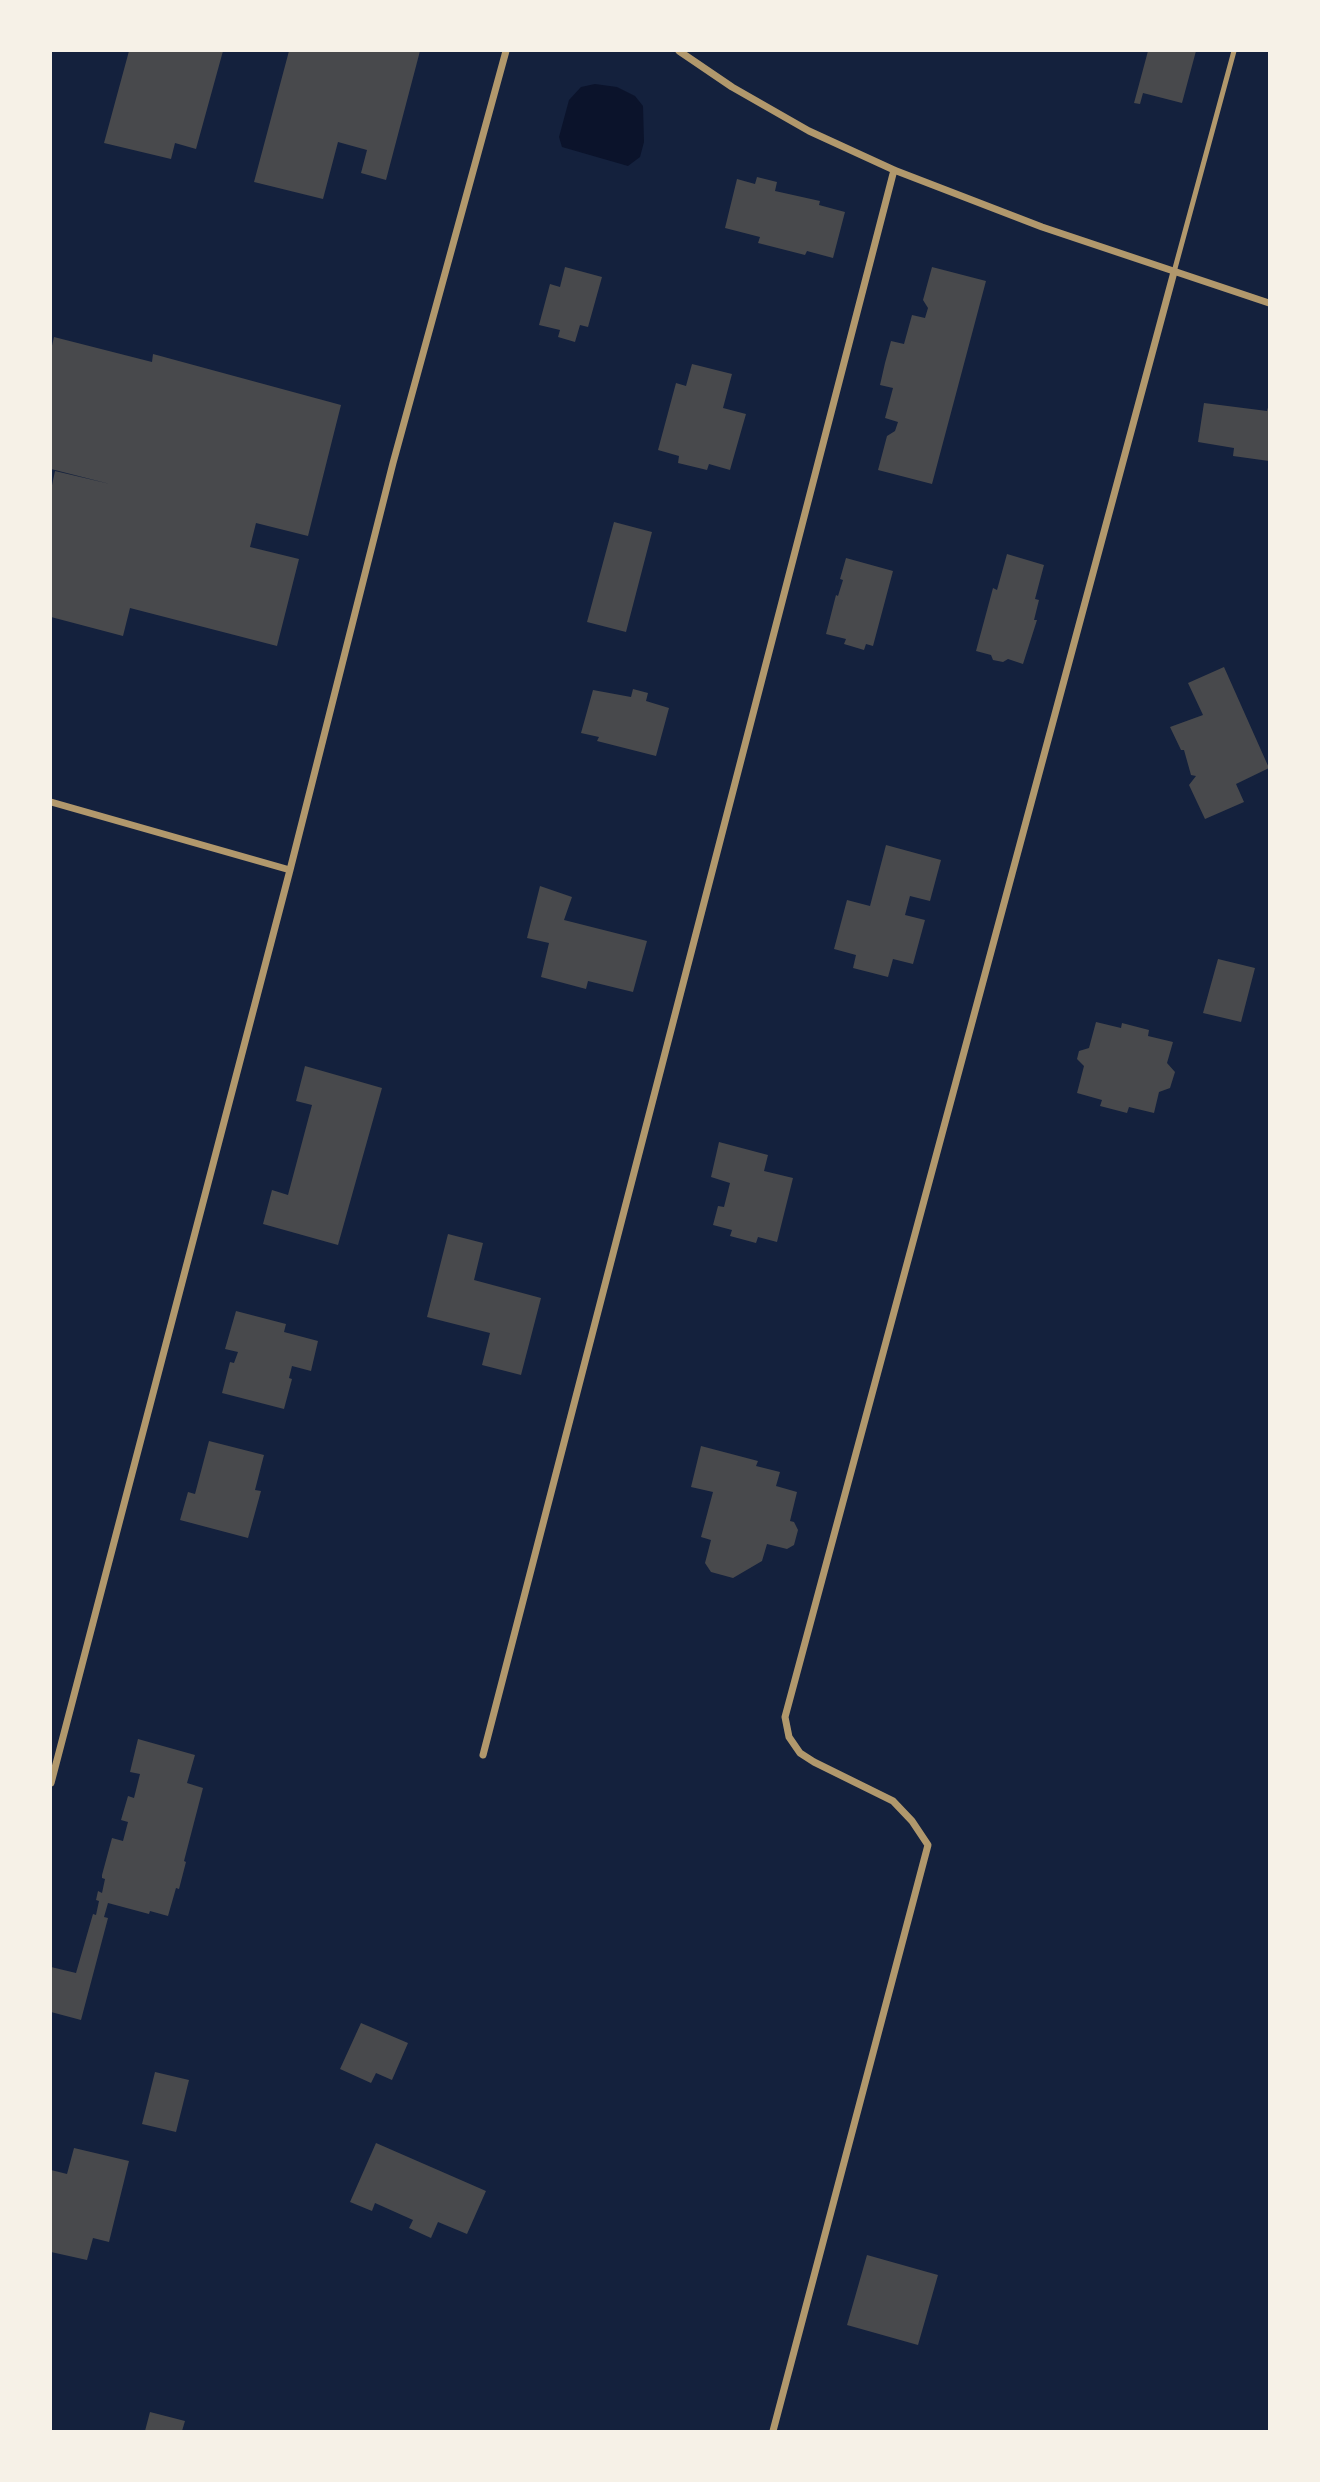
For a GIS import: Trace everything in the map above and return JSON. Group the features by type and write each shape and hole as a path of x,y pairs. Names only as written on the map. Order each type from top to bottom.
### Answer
{"street":[{"path":"51,1783 290,870 393,463 506,51"},
{"path":"679,51 732,87 798,124 894,170 1042,227 1269,303"},
{"path":"483,1755 894,170"},
{"path":"773,2431 928,1845 912,1821 893,1801 800,1753 789,1737 785,1717 1174,272"},
{"path":"51,802 290,870"}],"lane":[{"path":"1174,272 1234,51"}],"water":[{"path":"595,84 617,87 635,96 643,106 644,142 640,157 628,166 562,147 559,137 569,100 581,87"}],"building":[{"path":"129,51 223,51 196,149 175,143 171,159 104,143"},
{"path":"289,51 420,51 386,180 361,173 367,150 338,142 323,199 254,182"},
{"path":"1148,51 1196,51 1182,103 1143,93 1140,104 1134,103"},
{"path":"757,177 777,182 775,191 820,201 819,205 845,212 833,258 807,251 805,255 758,243 760,237 725,228 737,179 755,184"},
{"path":"565,267 602,277 588,327 580,325 575,342 558,337 560,330 539,325 550,284 560,287"},
{"path":"932,267 986,281 932,484 878,470 887,436 895,431 898,422 885,418 893,388 880,385 885,363 891,341 904,344 912,315 925,318 928,308 923,300"},
{"path":"54,337 152,362 153,354 341,405 308,536 256,523 250,547 299,559 277,646 130,608 123,636 51,617 51,490 55,471 110,484 51,469 51,350"},
{"path":"692,364 732,374 723,408 746,414 730,470 709,464 707,470 678,463 679,456 658,450 676,383 686,386"},
{"path":"1204,403 1267,411 1269,404 1269,461 1233,456 1234,448 1198,442"},
{"path":"614,522 652,532 626,632 587,622"},
{"path":"1007,554 1044,565 1035,599 1039,600 1034,620 1037,620 1023,664 1008,659 1003,662 993,660 991,655 976,651 993,588 997,590"},
{"path":"846,558 893,571 873,646 866,644 864,650 844,644 846,639 826,634 836,595 838,596 843,580 840,579"},
{"path":"1224,667 1269,768 1236,784 1244,802 1205,819 1189,785 1196,776 1191,775 1184,750 1181,750 1170,727 1203,715 1188,683"},
{"path":"633,689 648,693 646,701 669,708 656,756 597,741 599,737 581,733 593,690 631,697"},
{"path":"886,845 941,860 930,901 910,896 905,915 925,920 913,964 893,959 888,977 853,968 856,955 834,949 847,900 870,906"},
{"path":"540,886 572,897 564,920 647,941 633,992 588,981 586,989 541,977 549,943 527,938"},
{"path":"1218,959 1255,968 1241,1022 1203,1013"},
{"path":"1096,1022 1121,1028 1122,1023 1149,1030 1148,1036 1173,1042 1167,1063 1175,1072 1170,1088 1159,1092 1154,1113 1129,1107 1127,1113 1100,1106 1102,1100 1077,1093 1084,1066 1077,1059 1079,1051 1089,1048"},
{"path":"305,1066 382,1088 338,1245 263,1224 272,1190 288,1195 312,1105 296,1101"},
{"path":"719,1142 768,1155 764,1171 793,1178 777,1242 758,1237 756,1243 730,1236 732,1230 713,1225 718,1206 724,1207 730,1183 711,1177"},
{"path":"448,1234 483,1243 474,1280 541,1298 521,1375 482,1365 490,1333 427,1317"},
{"path":"236,1311 286,1324 284,1332 318,1341 311,1371 292,1366 289,1378 292,1379 284,1409 222,1393 230,1362 234,1363 238,1352 225,1349"},
{"path":"209,1441 264,1455 255,1490 261,1491 248,1538 180,1520 188,1492 195,1494"},
{"path":"701,1446 758,1461 756,1466 780,1472 776,1486 797,1492 790,1521 794,1522 798,1530 794,1545 787,1549 767,1544 762,1561 733,1578 711,1572 705,1563 711,1540 701,1537 713,1492 691,1487"},
{"path":"138,1739 195,1755 187,1783 203,1788 179,1889 176,1888 168,1916 108,1903 104,1917 108,1918 81,2020 51,2012 51,1967 76,1973 93,1914 96,1915 98,1891 102,1893 105,1879 102,1875 112,1838 123,1841 128,1822 121,1820 128,1796 134,1798 140,1774 130,1772"},
{"path":"361,2023 408,2043 392,2080 376,2073 371,2083 340,2069"},
{"path":"155,2072 189,2080 176,2132 142,2124"},
{"path":"376,2143 486,2191 467,2234 438,2222 431,2238 409,2228 413,2220 375,2203 372,2211 350,2202"},
{"path":"74,2148 129,2161 109,2242 93,2238 87,2260 51,2252 51,2170 67,2174"},
{"path":"867,2255 938,2275 918,2345 847,2325"},
{"path":"150,2412 185,2421 182,2431 145,2431"}]}
